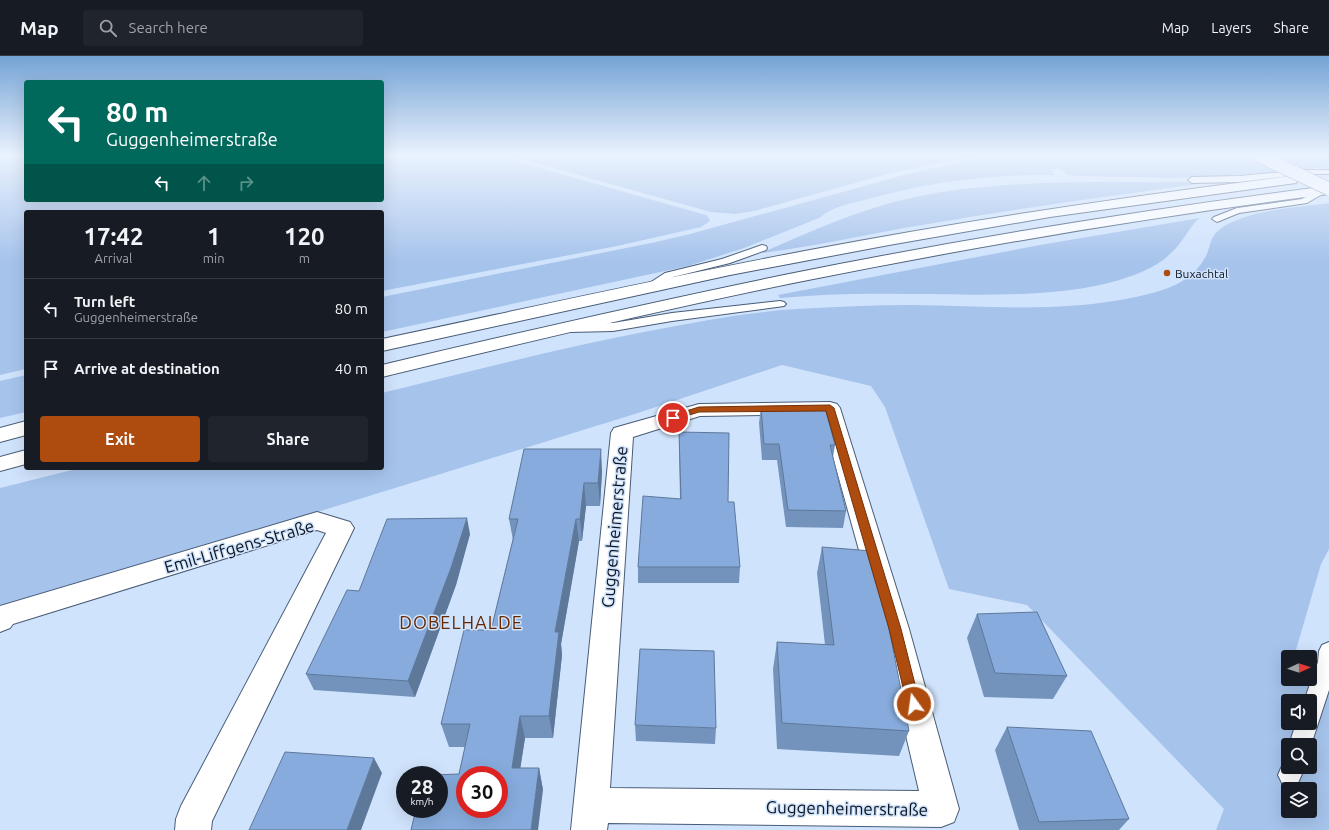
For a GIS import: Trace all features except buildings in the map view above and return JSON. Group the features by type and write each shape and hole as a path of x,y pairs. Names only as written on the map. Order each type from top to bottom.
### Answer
{"main road":[{"path":"384,345 652,286 857,246 1021,218 1161,196 1210,190"},
{"path":"384,371 564,328 836,270 1033,234 1191,209 1325,190"},
{"name":"Guggenheimerstraße","path":"830,408 895,629 941,809 590,818 622,433 699,410 830,408"},
{"path":"0,435 24,429"},
{"path":"0,464 24,458"},
{"name":"Emil-Liffgens-Straße","path":"0,620 4,616 317,521 341,528 194,819 193,830"}],"lane":[{"path":"1216,220 1237,211 1304,201 1326,190"},
{"path":"652,286 669,275 726,261 762,248"},
{"path":"564,328 613,327 672,317 780,304"},
{"path":"1317,694 1328,662 1329,651"}],"shaded area":[{"path":"0,190 24,190 24,202 384,202 384,190 618,190 706,215 710,221 701,227 617,246 384,291 384,210 24,210 24,369 0,375"},
{"path":"633,190 829,190 754,211 735,214 711,212"},
{"path":"849,190 903,190 840,206 819,218 744,248 688,266 384,332 384,297 690,234"},
{"path":"959,190 1154,190 999,212 804,247 761,253 816,229 873,208 911,198"},
{"path":"1329,203 1329,549 1321,564 1296,650 1281,650 1281,686 1317,686 1317,676 1329,673 1329,830 1216,830 1224,809 1027,605 949,589 885,407 871,386 782,365 638,413 0,610 0,488 72,470 384,470 384,393 586,344 689,323 761,312 883,305 1052,307 1108,302 1136,297 1167,289 1185,279 1200,265 1208,252 1213,236 1219,230 1230,223 1243,218 1271,210"},
{"path":"1200,218 1174,250 1161,262 1131,276 1101,285 1069,290 1001,295 859,294 780,298 778,295 1040,245"},
{"path":"24,375 24,412 0,418 0,381"}],"place":[{"name":"Buxachtal","path":"1167,273"}],"district":[{"name":"DOBELHALDE","path":"461,622"}],"route":[{"path":"673,418 699,410 830,408 895,629 914,704"}]}
